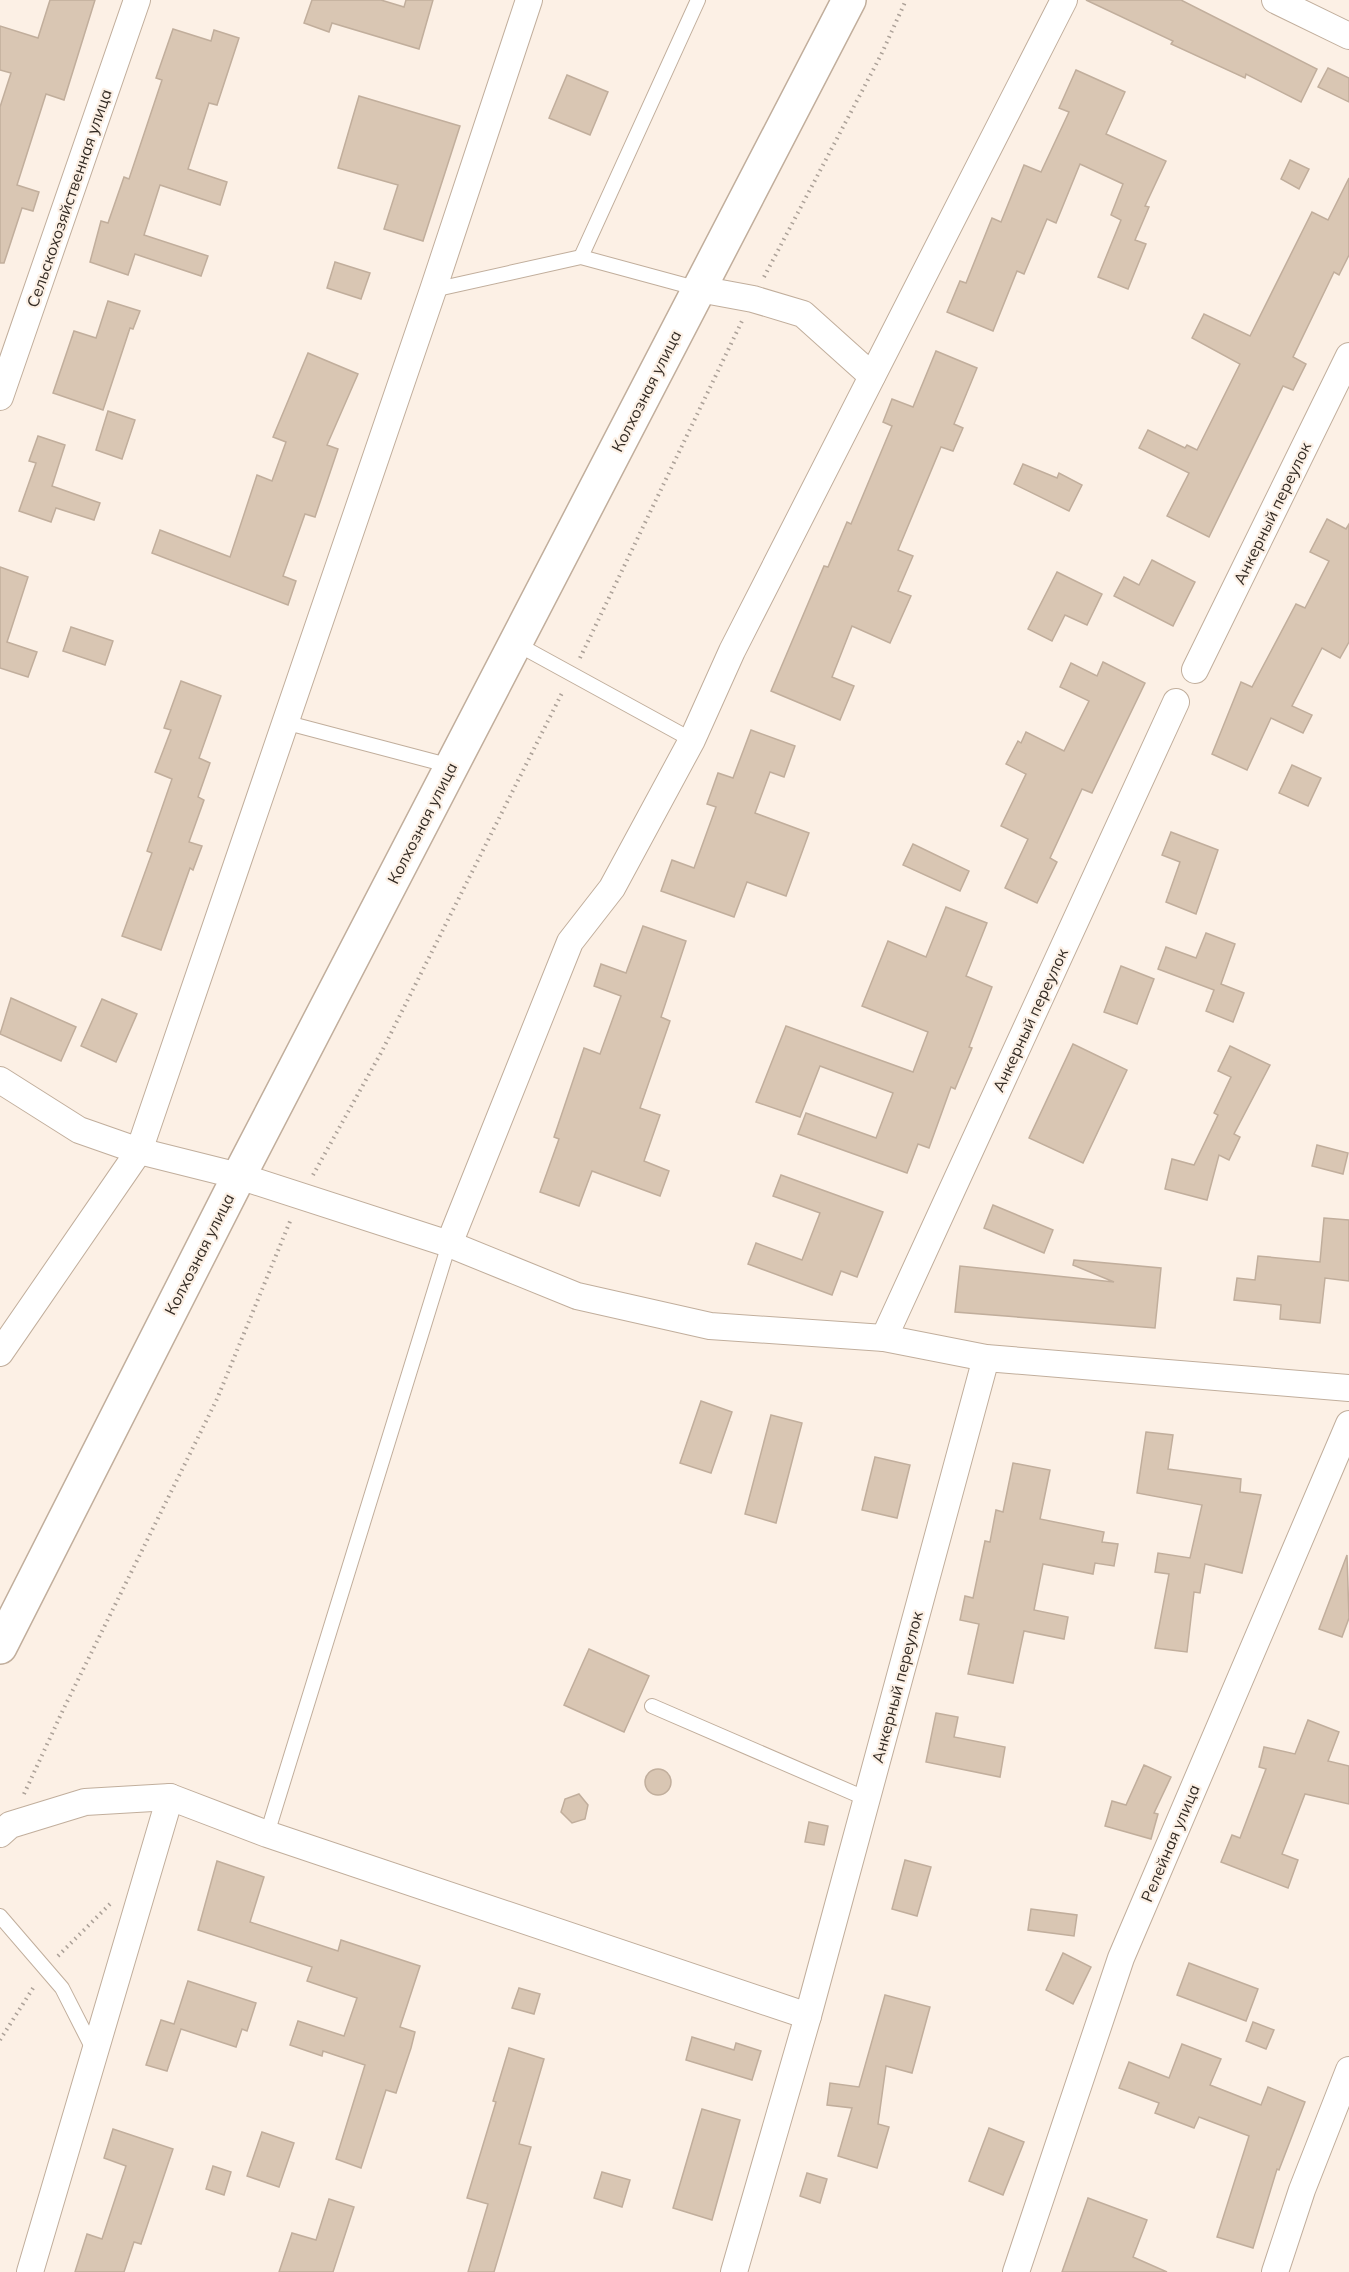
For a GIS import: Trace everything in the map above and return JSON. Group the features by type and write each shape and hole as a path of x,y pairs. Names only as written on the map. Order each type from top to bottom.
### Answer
{"main road":[{"name":"Колхозная улица","path":"0,1647 239,1176 849,0"}],"street":[{"name":"Сельскохозяйственная улица","path":"0,397 137,0"},
{"path":"0,1353 139,1151 284,722 434,290 530,0"},
{"path":"449,1245 570,942 612,888 692,740 732,651 1064,0"},
{"path":"1275,0 1349,36"},
{"path":"699,289 753,299 803,314 872,376"},
{"name":"Анкерный переулок","path":"1195,670 1349,356"},
{"name":"Анкерный переулок","path":"884,1338 1176,702"},
{"path":"0,1080 79,1130 139,1151 239,1176 449,1245 577,1296 710,1326 884,1338 986,1358 1349,1388"},
{"name":"Анкерный переулок","path":"734,2272 808,2016 986,1358"},
{"name":"Релейная улица","path":"1016,2272 1121,1958 1349,1424"},
{"path":"30,2272 170,1797"},
{"path":"5,1829 85,1802 170,1797 267,1834 808,2016"},
{"path":"1275,2272 1302,2190 1349,2070"}],"lane":[{"path":"580,257 698,0"},
{"path":"434,290 580,257 699,289"},
{"path":"515,643 692,740"},
{"path":"284,722 451,766"},
{"path":"267,1834 449,1245"},
{"path":"652,1706 867,1798"},
{"path":"0,1916 62,1988 96,2053"}],"path":[{"path":"5,1829 217,1399 301,1196 382,1050 571,674 753,299 881,55 906,0"},
{"path":"0,2040 46,1968 118,1895"}],"building":[{"path":"50,0 95,0 64,100 46,94 17,185 39,192 33,211 22,208 4,263 0,263 0,107 11,73 0,70 0,26 38,38"},
{"path":"312,0 381,0 404,7 406,0 433,0 419,49 332,23 329,32 304,23"},
{"path":"1086,0 1181,0 1317,69 1301,102 1246,74 1245,78 1171,44 1173,41"},
{"path":"173,29 211,41 214,30 239,38 217,105 209,103 188,169 227,182 220,205 160,185 144,235 208,256 201,276 135,254 128,275 90,262 101,221 108,223 124,177 129,179 162,80 156,78"},
{"path":"1328,68 1349,78 1349,102 1318,87"},
{"path":"1076,70 1125,92 1106,134 1166,161 1145,206 1149,207 1135,240 1146,244 1128,289 1098,277 1121,220 1111,215 1123,184 1080,164 1056,223 1047,219 1024,274 1017,271 993,331 947,312 960,281 966,283 992,218 1001,222 1024,165 1041,172 1069,112 1059,108"},
{"path":"567,75 608,92 590,135 549,118"},
{"path":"359,96 460,126 423,241 384,229 398,185 338,168"},
{"path":"1290,160 1309,169 1299,189 1281,179"},
{"path":"1349,178 1349,255 1339,275 1334,272 1293,357 1306,364 1293,390 1283,386 1209,537 1167,516 1189,473 1139,448 1148,430 1185,448 1187,445 1197,450 1240,364 1192,338 1204,314 1250,336 1312,212 1328,220"},
{"path":"335,262 370,273 361,299 327,288"},
{"path":"108,301 140,311 133,329 130,328 103,410 53,393 74,331 96,338"},
{"path":"936,351 977,368 954,424 963,428 953,451 941,447 898,550 913,556 898,591 911,596 890,643 852,626 832,677 854,686 840,720 771,691 824,566 828,567 847,522 851,524 892,426 883,422 892,399 913,407"},
{"path":"308,353 358,374 327,445 338,449 315,517 305,514 283,576 296,581 288,605 152,553 160,530 230,557 257,475 272,481 286,442 273,437"},
{"path":"108,411 135,420 122,459 96,450"},
{"path":"38,436 65,445 52,486 100,503 94,520 56,508 51,522 19,511 36,463 29,461"},
{"path":"1023,464 1057,478 1059,473 1082,485 1069,511 1014,484"},
{"path":"1327,519 1346,529 1349,524 1349,642 1340,658 1322,648 1292,706 1312,715 1303,733 1271,718 1247,770 1212,754 1241,682 1252,687 1296,604 1305,608 1329,561 1310,552"},
{"path":"1152,560 1195,582 1173,626 1114,596 1124,577 1139,585"},
{"path":"0,567 28,577 7,642 37,652 28,677 0,668"},
{"path":"1057,572 1102,594 1087,625 1065,615 1052,641 1028,629"},
{"path":"71,627 113,641 105,665 63,651"},
{"path":"1103,662 1145,683 1092,793 1082,789 1050,858 1057,862 1037,903 1005,888 1028,839 1001,826 1026,774 1006,764 1018,741 1021,743 1026,732 1064,751 1089,701 1060,687 1071,663 1097,676"},
{"path":"181,681 221,696 199,758 210,763 198,797 204,800 189,842 202,846 193,870 190,868 161,950 122,936 152,853 147,851 172,779 155,772 171,730 164,728"},
{"path":"751,730 795,746 784,777 770,772 755,813 809,833 786,896 747,882 734,917 661,891 672,860 694,868 716,807 707,804 718,773 733,778"},
{"path":"1292,765 1321,778 1308,806 1279,793"},
{"path":"1171,832 1218,850 1196,914 1166,902 1180,862 1162,855"},
{"path":"913,844 969,871 960,891 903,865"},
{"path":"946,907 987,923 966,976 992,987 969,1047 972,1048 955,1089 951,1087 929,1148 918,1144 907,1173 798,1134 806,1113 876,1138 893,1093 820,1066 800,1117 756,1102 786,1026 913,1072 928,1032 862,1006 888,941 926,957"},
{"path":"643,926 686,941 661,1017 670,1021 640,1108 660,1115 644,1161 669,1171 660,1196 592,1171 579,1206 540,1192 559,1139 554,1137 584,1048 600,1054 621,996 594,986 601,964 626,973"},
{"path":"1206,933 1235,944 1221,984 1244,993 1233,1022 1206,1011 1214,990 1158,969 1166,947 1196,958"},
{"path":"1121,966 1154,979 1137,1024 1104,1012"},
{"path":"11,998 76,1027 61,1061 0,1034"},
{"path":"102,999 137,1014 116,1062 81,1046"},
{"path":"1073,1044 1127,1070 1083,1163 1029,1138"},
{"path":"1230,1046 1270,1065 1234,1134 1240,1137 1229,1160 1219,1155 1207,1200 1165,1189 1172,1159 1194,1165 1218,1115 1214,1113 1231,1077 1218,1071"},
{"path":"1317,1145 1348,1153 1343,1174 1312,1166"},
{"path":"781,1175 883,1212 857,1277 841,1271 832,1295 748,1264 756,1243 802,1260 820,1213 773,1196"},
{"path":"993,1205 1053,1230 1044,1253 984,1228"},
{"path":"1324,1218 1349,1220 1349,1281 1325,1278 1320,1323 1280,1319 1281,1305 1234,1300 1237,1278 1255,1280 1258,1256 1320,1262"},
{"path":"1074,1260 1161,1268 1155,1328 955,1312 960,1266 1114,1282 1073,1265"},
{"path":"701,1401 732,1412 711,1473 680,1463"},
{"path":"771,1415 802,1423 776,1523 745,1514"},
{"path":"1146,1432 1173,1435 1168,1469 1241,1479 1240,1492 1261,1495 1242,1573 1205,1564 1200,1593 1194,1592 1187,1652 1155,1648 1169,1574 1155,1572 1158,1553 1190,1558 1202,1505 1137,1493"},
{"path":"875,1457 910,1465 897,1518 862,1510"},
{"path":"1013,1463 1050,1470 1040,1519 1104,1532 1102,1542 1118,1544 1114,1566 1095,1563 1093,1574 1043,1564 1034,1610 1068,1617 1064,1639 1024,1631 1013,1683 968,1674 979,1624 960,1620 965,1596 973,1598 985,1541 990,1542 996,1510 1003,1512"},
{"path":"1347,1555 1349,1618 1342,1637 1319,1629"},
{"path":"589,1649 649,1676 624,1732 564,1705"},
{"path":"936,1713 958,1717 954,1737 1005,1747 1000,1777 926,1762"},
{"path":"1308,1720 1339,1732 1328,1761 1349,1766 1349,1804 1305,1794 1282,1854 1298,1860 1288,1888 1221,1862 1232,1835 1240,1838 1266,1769 1259,1767 1264,1747 1295,1754"},
{"path":"1144,1765 1171,1777 1154,1813 1158,1814 1151,1839 1105,1826 1112,1801 1126,1805"},
{"path":"658,1769 667,1773 671,1782 667,1791 658,1795 649,1791 645,1782 649,1773"},
{"path":"579,1794 588,1805 585,1819 572,1823 561,1812 565,1799"},
{"path":"809,1822 828,1826 824,1845 805,1842"},
{"path":"905,1860 931,1867 917,1916 892,1909"},
{"path":"217,1861 264,1877 250,1922 338,1951 341,1940 420,1966 400,2027 415,2032 411,2048 396,2093 386,2090 361,2168 336,2159 365,2065 323,2051 322,2056 290,2045 298,2021 344,2036 357,1998 307,1981 312,1967 198,1930"},
{"path":"1031,1909 1077,1915 1074,1936 1028,1930"},
{"path":"1063,1953 1091,1967 1073,2004 1046,1990"},
{"path":"1189,1963 1258,1989 1246,2021 1177,1995"},
{"path":"188,1981 256,2003 247,2031 242,2029 236,2047 181,2029 167,2071 146,2065 161,2020 174,2024"},
{"path":"519,1988 540,1994 534,2014 512,2008"},
{"path":"885,1995 930,2007 912,2073 886,2066 878,2124 889,2127 877,2168 838,2156 852,2108 827,2105 830,2083 859,2087"},
{"path":"1253,2022 1274,2030 1266,2049 1246,2041"},
{"path":"692,2037 734,2050 736,2043 761,2051 752,2080 686,2060"},
{"path":"1182,2044 1221,2059 1210,2085 1261,2105 1268,2087 1305,2102 1279,2170 1277,2169 1253,2248 1217,2237 1249,2136 1199,2117 1194,2128 1155,2113 1159,2103 1119,2088 1129,2062 1169,2078"},
{"path":"509,2048 544,2059 519,2144 531,2147 494,2272 468,2272 488,2204 467,2198 496,2102 493,2101"},
{"path":"702,2109 740,2120 712,2220 673,2208"},
{"path":"989,2128 1024,2142 1003,2195 969,2181"},
{"path":"113,2129 173,2149 141,2244 134,2242 124,2272 75,2272 87,2234 102,2239 126,2166 104,2158"},
{"path":"262,2132 294,2143 279,2187 247,2176"},
{"path":"213,2166 231,2172 224,2195 206,2189"},
{"path":"602,2172 630,2180 622,2207 594,2198"},
{"path":"807,2173 827,2179 820,2203 800,2196"},
{"path":"1088,2198 1147,2220 1133,2257 1167,2272 1062,2272"},
{"path":"329,2199 354,2207 333,2272 279,2272 292,2233 316,2240"}]}
